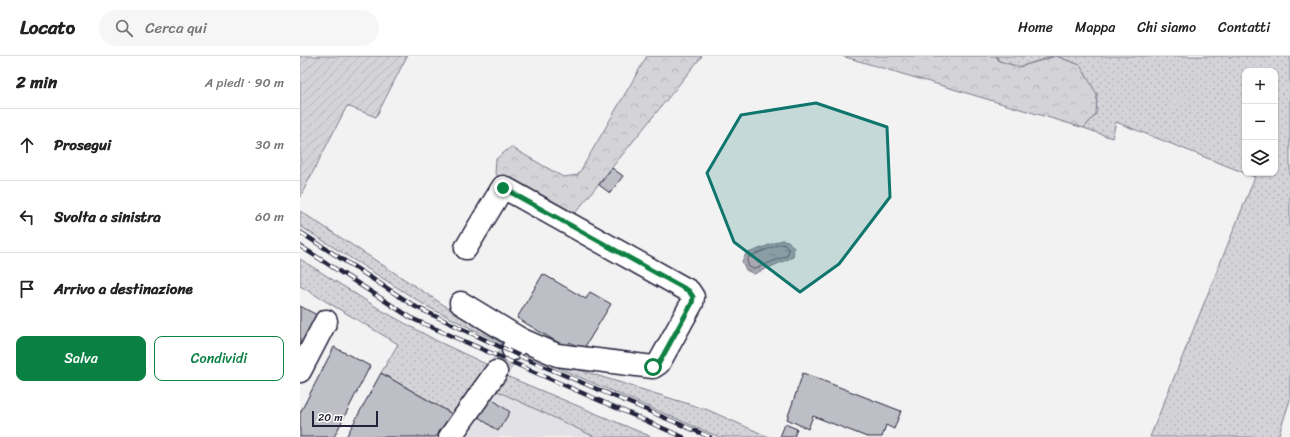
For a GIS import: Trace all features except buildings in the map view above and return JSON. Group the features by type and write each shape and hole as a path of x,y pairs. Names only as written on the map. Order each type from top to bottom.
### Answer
{"street":[{"path":"461,303 516,344 557,355 653,367 659,363 692,303 693,297 689,291 503,188 466,248"},
{"path":"300,372 326,321"},
{"path":"450,437 496,372"}],"highlighted area":[{"path":"816,103 887,127 890,197 839,264 800,292 734,242 707,173 741,115"}],"shaded area":[{"path":"490,366 496,390 595,437 346,437 381,373"}],"green space":[{"path":"300,56 407,56 376,117 347,106 300,197"},
{"path":"647,56 702,56 572,217 495,174 496,159 511,147 563,177 578,175"},
{"path":"842,56 996,56 999,61 1019,67 1056,56 1080,65 1097,94 1096,114 1084,128"},
{"path":"996,56 1053,56 1019,67 999,61"},
{"path":"1056,56 1290,56 1290,400 1278,437 1150,437 1255,177 1252,176 1278,176 1278,68 1242,68 1242,172 1116,122 1112,138 1084,128 1096,114 1080,65"},
{"path":"300,211 505,345 428,307 300,226"},
{"path":"300,259 381,310 437,341 490,366 452,414 381,373 398,344 300,286"},
{"path":"570,367 708,410 769,437 719,437 558,368"},
{"path":"504,375 652,437 595,437 495,390"}],"water":[{"path":"782,240 788,241 794,248 793,257 754,274 746,270 742,261 746,254"}],"tunnel":[{"path":"496,372 513,349"}],"railway":[{"path":"300,232 416,307 524,358 710,437"},
{"path":"300,246 413,319 683,437"}],"route":[{"path":"503,188 689,291 693,297 692,303 659,363 653,367"}]}
